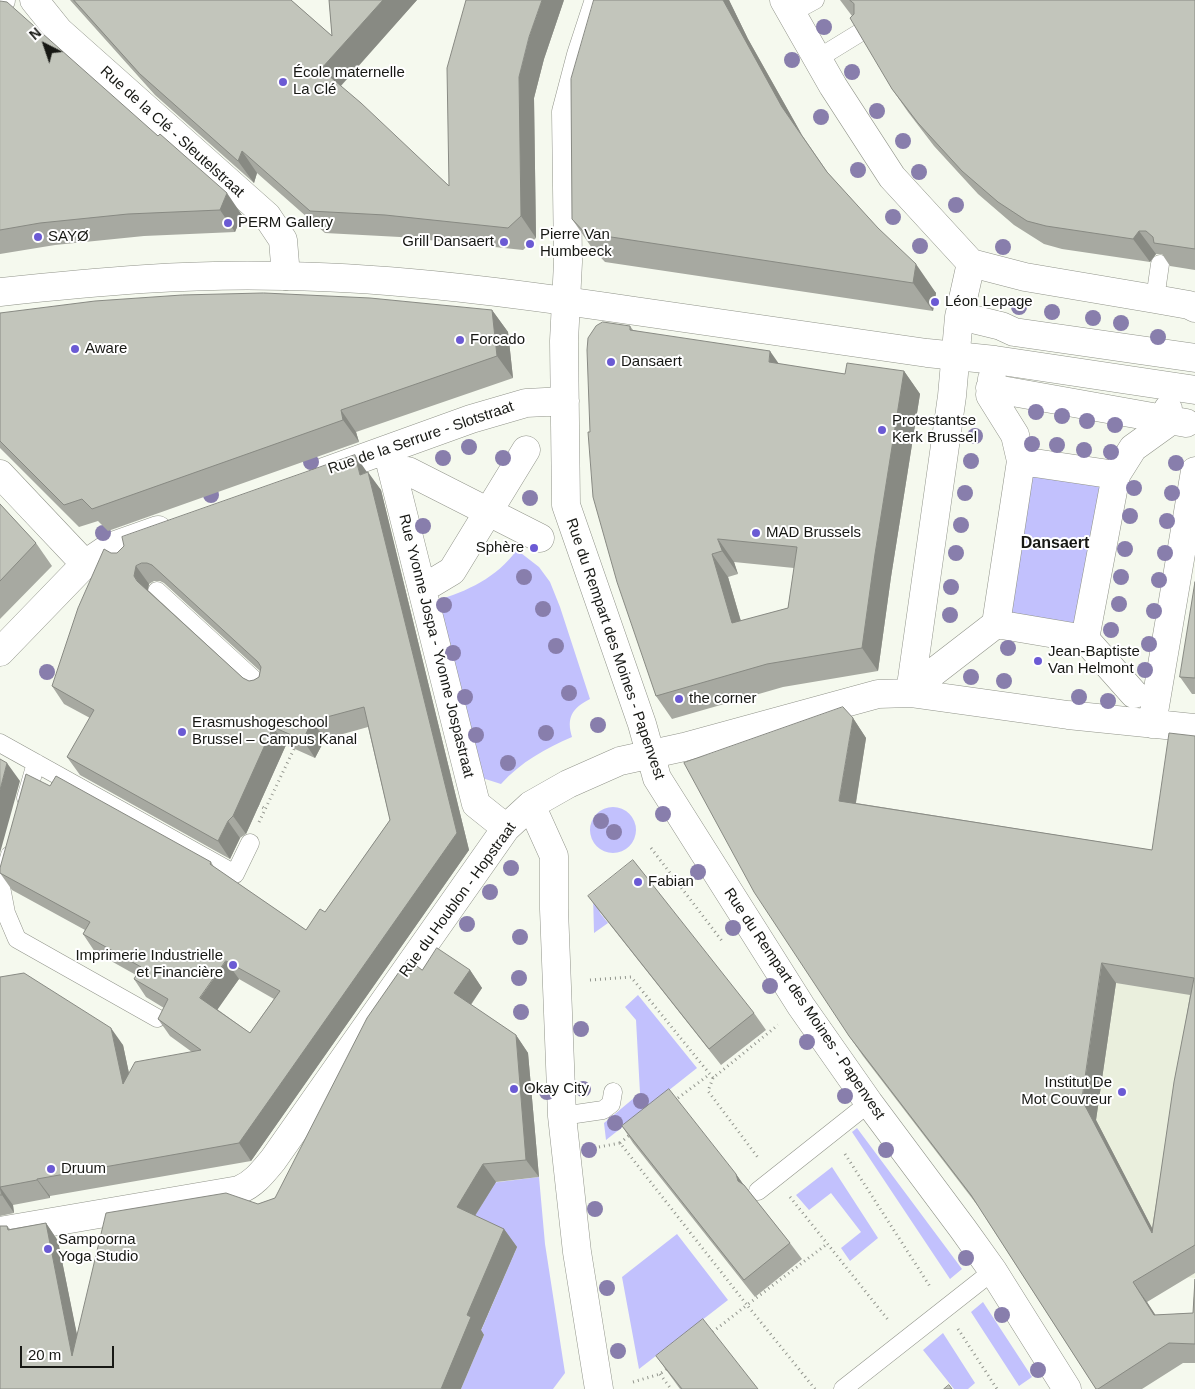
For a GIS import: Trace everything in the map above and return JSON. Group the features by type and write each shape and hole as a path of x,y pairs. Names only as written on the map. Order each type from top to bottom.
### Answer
{"street":[{"name":"Rue de la Clé - Sleutelstraat","path":"34,0 59,31 267,216 283,240 286,276"},
{"name":"Rue du Rempart des Moines - Papenvest","path":"599,0 581,55 566,112 568,232 564,341 566,505 642,724 657,778 801,1006 869,1103 963,1229 1067,1389"},
{"path":"787,7 817,59 892,177 971,263 1025,277 1189,305 1195,308"},
{"path":"910,694 952,396 959,317 971,263"},
{"path":"0,292 143,279 286,276 392,282 500,292 995,360 1195,390"},
{"path":"968,318 999,335 1014,332 1182,361"},
{"path":"930,675 996,624 1021,461 1015,435 984,390 1173,417 1133,448 1116,475 1085,639"},
{"name":"Rue de la Serrure - Slotstraat","path":"304,479 471,419 526,403 566,401"},
{"name":"Rue Yvonne Jospa - Yvonne Jospastraat","path":"387,450 476,804 506,828"},
{"path":"432,582 452,571 526,450"},
{"path":"1021,461 1116,475"},
{"path":"408,471 540,538"},
{"path":"1152,724 1195,471"},
{"path":"1,477 85,564"},
{"path":"0,652 85,564 116,553 184,521"},
{"path":"996,624 1085,639 1134,694"},
{"name":"Rue du Houblon - Hopstraat","path":"0,1231 239,1190 254,1182 273,1160 506,828 531,805 568,784 620,760 702,742 878,694 910,694 1195,728"},
{"path":"531,805 554,856 554,908 562,1116 577,1252 600,1389"}],"lane":[{"path":"787,7 815,0"},
{"path":"817,59 861,32"},
{"path":"1155,299 1160,264"},
{"path":"157,591 263,688"},
{"path":"0,743 235,874 250,843"},
{"path":"21,814 36,763"},
{"path":"14,841 1,887 6,913 17,939 157,1018"},
{"path":"562,1116 603,1110 611,1104 613,1092"},
{"path":"758,1191 869,1103"},
{"path":"843,1389 992,1271"}],"path":[{"path":"250,843 298,742"},
{"path":"271,777 279,782"},
{"path":"258,805 266,809"},
{"path":"590,980 631,978 713,1078"},
{"path":"801,1006 713,1078 708,1091 774,1178 904,1340"},
{"path":"672,1103 710,1074"},
{"path":"599,1147 620,1143 635,1131"},
{"path":"831,1133 997,1389"},
{"path":"620,1143 815,1389"},
{"path":"703,1340 827,1244"},
{"path":"633,1382 660,1374 674,1363"},
{"path":"660,1374 671,1389"}],"shaded area":[{"path":"1024,473 1107,486 1084,634 1001,621"},
{"path":"517,550 539,567 550,582 590,699 579,706 572,714 570,730 572,737 534,756 501,784 479,777 435,601 459,593 491,576"},
{"path":"618,807 622,808 632,817 635,821 635,839 626,849 618,853 608,853 600,849 591,839 590,825 594,817 604,808"},
{"name":"Institut De Mot Couvreur","path":"1195,854 1195,1278 1185,1277 1143,1304 976,1204 863,1056 957,996 1088,857"},
{"path":"593,894 600,913 608,923 594,933"},
{"path":"638,995 697,1068 606,1140 604,1123 640,1093 636,1020 625,1007"},
{"path":"857,1128 962,1269 950,1279 852,1132"},
{"path":"832,1167 878,1238 850,1261 841,1248 861,1232 831,1193 809,1210 796,1195"},
{"path":"539,1177 545,1244 565,1373 553,1389 461,1389 484,1335 480,1333 517,1247 469,1225 492,1187 491,1183"},
{"path":"677,1234 728,1300 639,1369 622,1277"},
{"path":"983,1302 1032,1377 1019,1386 971,1312"},
{"path":"943,1333 975,1383 968,1389 954,1389 923,1350"}],"building":[{"path":"74,0 291,0 332,36 329,0 383,0 321,69 361,103 449,186 447,68 466,0 542,0 529,37 519,77 521,216 508,228 385,215 310,211 242,151 238,161 140,74"},
{"path":"594,0 723,0 782,107 827,172 878,228 916,264 913,283 585,233 572,219 571,79"},
{"path":"850,0 1195,0 1195,249 1154,243 1153,237 1146,231 1139,231 1133,239 1046,226 1027,221 998,202 962,171 918,123 892,89 850,18 854,14 854,4"},
{"path":"0,1 7,2 158,136 160,134 227,193 220,210 128,214 40,223 0,230"},
{"path":"264,293 370,298 492,310 497,356 341,410 343,420 92,509 82,499 64,505 0,441 0,313 95,301 182,295"},
{"path":"603,322 630,326 630,330 770,351 769,362 845,374 847,363 904,371 862,648 767,664 656,696 617,582 593,497 588,432 590,432 587,350 588,338 596,326","holes":["718,539 797,547 788,608 732,623 712,554 722,551"]},
{"path":"355,455 360,475 368,472 457,833 239,1143 0,1187 0,977 24,973 111,1028 123,1084 135,1062 201,1050 158,1019 168,999 134,979 141,967 83,934 90,922 0,873 26,774 50,786 56,776 211,862 210,864 306,930 320,909 325,912 390,820 364,707 312,721 303,740 273,727 233,816 228,821 218,841 67,757 94,710 52,686 78,608 104,549 111,553 117,553 124,546 122,537","holes":["142,563 152,565 258,662 261,667 259,677 249,681 243,678 137,581 134,576 136,566","226,961 280,991 250,1033 200,998"]},
{"path":"0,504 36,543 0,581"},
{"path":"1195,582 1195,678 1180,677"},
{"path":"843,707 853,718 839,801 1152,850 1169,733 1195,736 1195,1245 1133,1282 1154,1315 1193,1313 1195,1279 1195,1344 1169,1343 1096,1389 971,1195 849,1036 754,892 684,763","holes":["1102,963 1194,978 1174,1082 1152,1233 1082,1100"]},
{"path":"0,759 7,763 0,790"},
{"path":"633,860 754,1013 709,1049 588,896"},
{"path":"437,948 470,970 454,993 516,1035 526,1160 483,1164 457,1207 504,1229 467,1315 471,1317 441,1389 0,1389 0,1226 7,1226 8,1230 46,1223 72,1356 106,1213 226,1193 258,1204 275,1198 367,1018 408,959 422,970"},
{"path":"669,1089 736,1174 738,1181 744,1185 790,1243 744,1280 622,1126"},
{"path":"703,1319 758,1389 682,1389 656,1356"},
{"path":"949,1385 952,1389 944,1389"}],"place":[{"name":"École maternelle La Clé","path":"283,82"},
{"name":"PERM Gallery","path":"228,223"},
{"name":"SAYØ","path":"38,237"},
{"name":"Grill Dansaert","path":"504,242"},
{"name":"Pierre Van Humbeeck","path":"530,244"},
{"name":"Léon Lepage","path":"935,302"},
{"name":"Forcado","path":"460,340"},
{"name":"Aware","path":"75,349"},
{"name":"Dansaert","path":"611,362"},
{"name":"Protestantse Kerk Brussel","path":"882,430"},
{"name":"MAD Brussels","path":"756,533"},
{"name":"Sphère","path":"534,548"},
{"name":"Jean-Baptiste Van Helmont","path":"1038,661"},
{"name":"the corner","path":"679,699"},
{"name":"Erasmushogeschool Brussel – Campus Kanal","path":"182,732"},
{"name":"Fabian","path":"638,882"},
{"name":"Imprimerie Industrielle et Financière","path":"233,965"},
{"name":"Okay City","path":"514,1089"},
{"name":"Institut De Mot Couvreur","path":"1122,1092"},
{"name":"Druum","path":"51,1169"},
{"name":"Sampoorna Yoga Studio","path":"48,1249"}],"district":[{"name":"Dansaert","path":"1055,544"}]}
